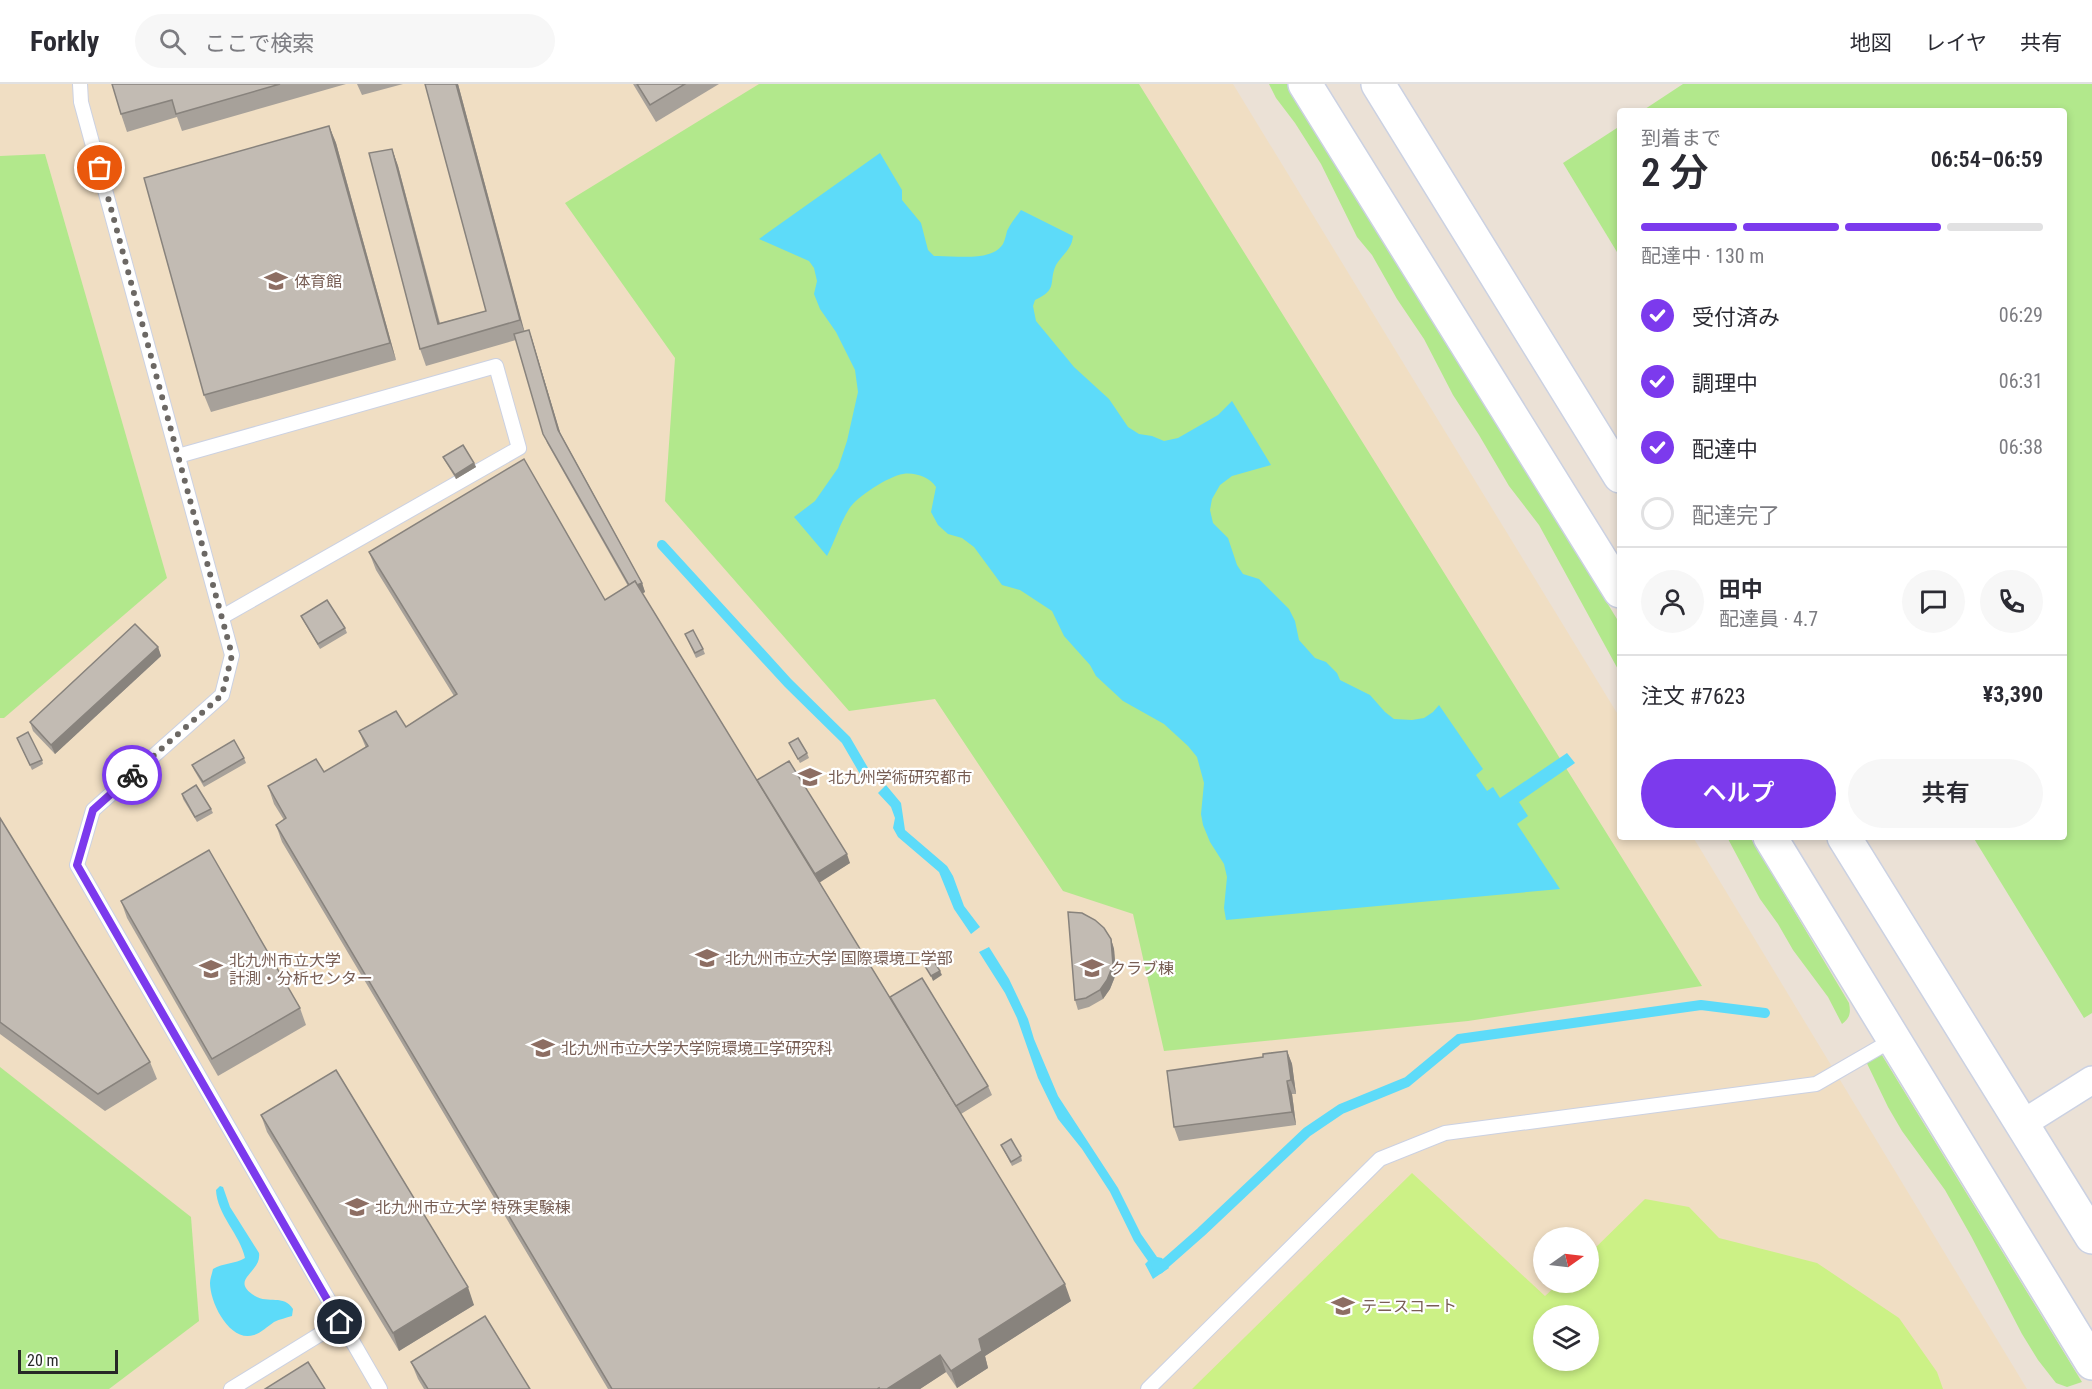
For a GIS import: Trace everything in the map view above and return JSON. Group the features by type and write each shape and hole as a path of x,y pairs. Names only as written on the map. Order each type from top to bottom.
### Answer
{"street":[{"path":"1305,84 1617,586"},
{"path":"1378,84 1617,471"},
{"path":"1772,840 2092,1363"},
{"path":"1846,840 2092,1237"},
{"path":"2022,1124 2092,1080"}],"lane":[{"path":"80,84 81,102 232,655 222,695 93,810 77,865 380,1389"},
{"path":"178,456 496,366 519,448 222,617"},
{"path":"1148,1389 1380,1159 1445,1133 1816,1084 1894,1039"},
{"path":"231,1389 340,1322"}],"shaded area":[{"name":"北九州学術研究都市","path":"0,84 1233,84 1617,713 1617,840 1695,840 2027,1389 0,1389"}],"green space":[{"path":"759,84 1139,84 1702,986 1468,1021 1164,1051 1133,914 1063,891 935,699 849,711 665,501 675,358 565,203"},
{"path":"1269,84 1291,84 1617,619 1617,668 1539,525 1509,486 1453,395 1424,339 1397,299 1372,255 1357,237 1321,164"},
{"path":"1683,84 2092,84 2092,1013 2084,1018 1975,840 2067,840 2067,108 1647,108"},
{"path":"1617,128 1617,252 1563,163"},
{"path":"45,154 167,578 4,718 0,718 0,156"},
{"path":"1729,840 1752,840 1849,1003 1849,1015 1842,1024 1828,997 1793,950 1760,899"},
{"path":"1861,1051 1880,1052 2082,1382 2067,1387 2056,1383 2038,1360 1945,1190 1902,1131 1888,1107"},
{"path":"0,1067 191,1217 199,1321 109,1389 0,1389"},
{"path":"1412,1173 1533,1285 1533,1293 1542,1293 1545,1296 1548,1293 1599,1293 1599,1244 1645,1199 1689,1207 1719,1238 1817,1263 1899,1318 1937,1372 1943,1389 1192,1389"}],"water":[{"path":"880,153 902,190 902,200 921,223 928,250 934,256 971,257 990,254 1003,244 1007,231 1021,210 1073,236 1069,248 1056,265 1050,289 1035,300 1033,306 1036,321 1074,367 1109,399 1128,427 1139,434 1164,441 1178,438 1218,415 1232,401 1271,465 1232,476 1220,485 1212,499 1210,510 1213,523 1228,538 1237,565 1243,574 1259,579 1289,609 1295,621 1299,640 1315,658 1326,662 1337,673 1340,680 1370,695 1394,719 1424,718 1439,705 1483,769 1476,775 1487,791 1493,787 1500,798 1567,753 1575,763 1519,802 1528,816 1517,824 1560,889 1226,920 1224,908 1227,877 1224,864 1210,842 1203,825 1201,814 1204,783 1197,757 1164,724 1123,701 1096,676 1090,665 1064,636 1052,611 1020,590 1002,585 974,547 962,538 948,534 938,525 931,512 936,487 930,480 917,475 897,476 873,488 858,499 843,520 827,556 794,517 815,501 838,468 847,441 858,392 855,370 836,332 820,309 814,294 817,281 814,268 809,261 759,239"},
{"path":"886,785 901,803 905,830 947,866 953,876 964,906 980,927 971,934 954,909 939,872 898,837 893,828 895,818 891,807 878,793"},
{"path":"989,947 1009,979 1028,1019 1058,1096 1118,1188 1141,1234 1157,1257 1162,1258 1169,1268 1153,1279 1145,1264 1148,1261 1134,1241 1110,1192 1082,1149 1058,1119 1038,1078 1017,1018 1005,993 979,952"},
{"path":"220,1186 223,1187 230,1207 259,1253 259,1260 245,1280 245,1285 255,1296 280,1300 289,1304 293,1309 292,1316 274,1322 254,1335 245,1336 237,1333 223,1320 213,1301 210,1281 213,1269 245,1258 220,1208 216,1190"}],"building":[{"path":"112,84 280,84 176,114 172,100 121,114"},
{"path":"425,84 456,84 520,320 420,349 369,153 392,149 438,324 486,311"},
{"path":"637,84 685,84 650,105"},
{"path":"329,126 390,343 204,395 144,178"},
{"path":"529,330 558,430 642,583 637,585 635,581 629,585 543,434 514,334"},
{"path":"463,445 474,463 455,475 443,457"},
{"path":"524,459 605,600 635,581 1065,1284 979,1339 982,1351 951,1371 940,1355 887,1389 612,1389 276,825 286,818 268,786 316,759 324,772 368,746 359,731 396,711 406,727 457,694 369,552"},
{"path":"327,600 345,628 318,644 301,616"},
{"path":"135,624 158,647 51,745 30,722"},
{"path":"693,630 703,649 695,653 685,634"},
{"path":"28,732 42,760 30,765 17,738"},
{"path":"798,738 807,753 798,759 789,743"},
{"path":"234,740 244,758 203,782 192,765"},
{"path":"789,761 847,854 815,874 757,780"},
{"path":"196,785 211,809 195,817 182,794"},
{"path":"0,818 150,1062 98,1094 0,1022"},
{"path":"209,850 300,1008 212,1059 121,901"},
{"path":"1068,912 1082,913 1095,920 1111,939 1113,965 1107,980 1100,990 1086,998 1075,1000"},
{"path":"929,953 940,971 931,976 920,958"},
{"path":"922,978 988,1086 956,1106 890,997"},
{"path":"1287,1051 1291,1080 1287,1081 1292,1112 1174,1127 1167,1071 1263,1057 1263,1054"},
{"path":"336,1070 468,1287 393,1333 261,1115"},
{"path":"1011,1139 1021,1156 1011,1162 1001,1145"},
{"path":"485,1316 530,1389 428,1389 411,1362"},
{"path":"308,1362 325,1389 265,1389"}],"waterway":[{"path":"662,545 788,683 846,740 864,771"},
{"path":"1156,1265 1159,1269 1307,1132 1341,1109 1407,1082 1459,1039 1701,1005 1765,1013"}],"way so far":[{"path":"100,168 232,655 222,695 132,775"}],"place":[{"name":"体育館","path":"276,281"},
{"name":"北九州学術研究都市","path":"810,777"},
{"name":"北九州市立大学 国際環境工学部","path":"707,958"},
{"name":"クラブ棟","path":"1092,968"},
{"name":"北九州市立大学 計測・分析センター","path":"211,969"},
{"name":"北九州市立大学大学院環境工学研究科","path":"543,1048"},
{"name":"北九州市立大学 特殊実験棟","path":"357,1207"},
{"name":"テニスコート","path":"1343,1306"}],"route":[{"path":"132,775 93,810 77,865 340,1322"}]}
